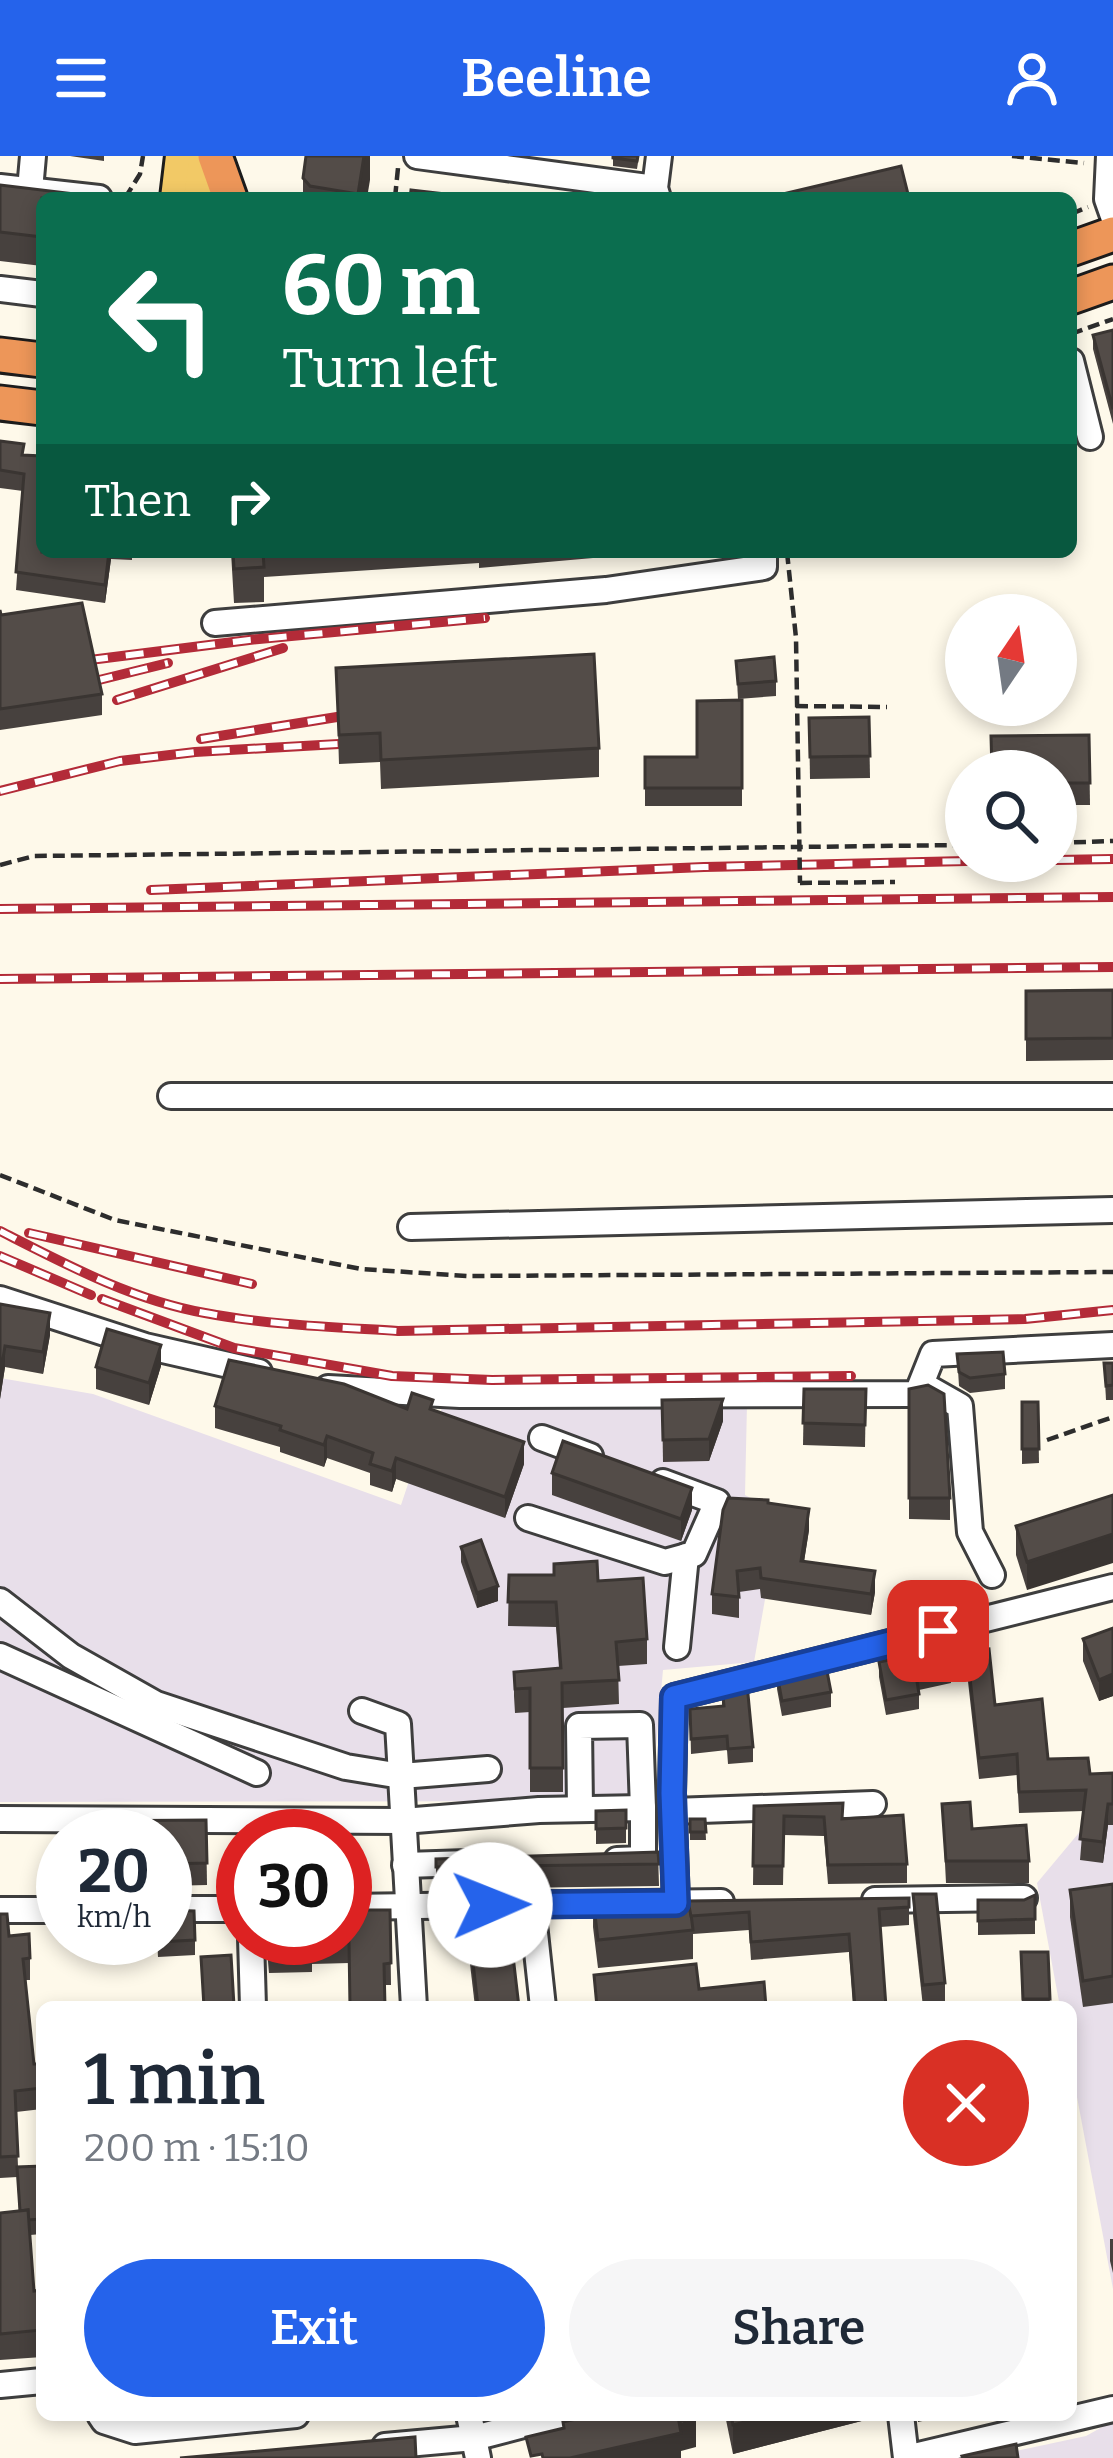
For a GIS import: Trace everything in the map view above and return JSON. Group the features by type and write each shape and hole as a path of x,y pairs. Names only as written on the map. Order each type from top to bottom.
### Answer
{"highway":[{"path":"215,156 228,192"},
{"path":"1077,247 1113,234"},
{"path":"1077,295 1113,282"},
{"path":"0,355 36,359"},
{"path":"0,404 36,407"}],"main road":[{"path":"177,192 181,156"},
{"path":"201,192 205,156"}],"street":[{"path":"30,190 33,156"},
{"path":"417,156 507,162 652,192"},
{"path":"657,192 659,156"},
{"path":"1108,161 1107,200 1113,216"},
{"path":"0,187 47,192"},
{"path":"0,289 36,293"},
{"path":"1077,385 1090,437"},
{"path":"214,623 606,590 764,567 764,558"},
{"path":"171,1096 1113,1096"},
{"path":"411,1227 1113,1210"},
{"path":"0,1299 145,1346 332,1388 460,1395 917,1394 934,1354 1113,1346"},
{"path":"922,1384 960,1406 970,1532 992,1575"},
{"path":"527,1518 665,1562 694,1554 717,1502 542,1438"},
{"path":"677,1647 686,1556"},
{"path":"676,1903 674,1697 1113,1587"},
{"path":"0,1601 71,1656 156,1704 346,1767 401,1776 488,1769"},
{"path":"0,1656 257,1773"},
{"path":"362,1711 398,1724 414,2001"},
{"path":"580,1809 579,1726 640,1725 644,1859 596,1860"},
{"path":"673,1811 873,1804"},
{"path":"0,1819 403,1820 643,1808"},
{"path":"405,1865 500,1862"},
{"path":"838,1900 1024,1898"},
{"path":"372,1907 746,1902"},
{"path":"532,1904 542,2001"},
{"path":"0,1910 36,1910"},
{"path":"252,1965 254,2001"},
{"path":"0,2385 36,2382"},
{"path":"1077,2418 1113,2409"},
{"path":"104,2421 135,2432 239,2421"},
{"path":"360,2448 473,2437 550,2421"},
{"path":"902,2421 906,2458 1062,2421"}],"path":[{"path":"129,192 140,174 143,156"},
{"path":"395,192 398,156"},
{"path":"1012,156 1108,161"},
{"path":"1077,332 1113,319"},
{"path":"788,558 796,638 800,883 895,882"},
{"path":"796,706 887,707"},
{"path":"1077,843 1113,842"},
{"path":"0,865 34,856 945,845"},
{"path":"0,1175 116,1220 361,1269 467,1276 1113,1272"},
{"path":"1048,1440 1113,1417"}],"shaded area":[{"path":"0,1378 93,1394 401,1505 421,1445 430,1446 444,1401 747,1404 745,1495 780,1514 754,1662 663,1670 651,1801 0,1802"},
{"path":"1113,1792 1113,2289 1077,2097 1077,2001 1059,2001 1037,1883"},
{"path":"1113,2421 1113,2458 983,2458 1086,2436"}],"building":[{"path":"306,156 364,156 358,192 310,186 303,178"},
{"path":"901,166 908,192 791,192"},
{"path":"0,185 59,192 36,192 36,236 0,232"},
{"path":"1113,330 1113,409 1093,335"},
{"path":"0,441 24,444 22,455 36,456 36,558 108,558 105,585 16,572 24,474 0,470"},
{"path":"233,558 263,558 264,567 234,569"},
{"path":"82,603 102,694 0,709 0,610 1,615"},
{"path":"594,654 599,748 381,760 380,733 339,735 336,668"},
{"path":"774,657 776,681 738,684 736,661"},
{"path":"742,700 742,788 645,788 645,757 697,757 697,701"},
{"path":"869,717 870,756 810,757 809,718"},
{"path":"1089,735 1090,783 1077,783 1077,750 991,750 991,736"},
{"path":"1113,990 1113,1038 1026,1039 1026,991"},
{"path":"0,1304 50,1313 43,1352 5,1346 0,1377"},
{"path":"107,1329 161,1345 149,1383 96,1367"},
{"path":"1003,1352 1005,1374 970,1378 959,1372 957,1354"},
{"path":"229,1360 344,1384 407,1409 412,1393 433,1400 430,1409 524,1442 505,1497 396,1458 392,1471 370,1464 373,1453 327,1436 324,1445 215,1406"},
{"path":"1104,1363 1113,1363 1113,1385 1106,1386"},
{"path":"928,1385 944,1394 950,1498 909,1498 909,1389"},
{"path":"804,1389 866,1389 865,1425 803,1423"},
{"path":"723,1399 709,1439 663,1440 662,1400"},
{"path":"1022,1402 1038,1402 1039,1449 1022,1449"},
{"path":"563,1441 692,1488 681,1519 552,1473"},
{"path":"1113,1495 1113,1534 1027,1562 1016,1526"},
{"path":"728,1498 809,1509 801,1561 875,1571 871,1594 761,1578 760,1568 737,1571 739,1597 712,1594"},
{"path":"481,1540 498,1586 477,1593 461,1547"},
{"path":"597,1561 598,1581 643,1578 647,1639 616,1642 619,1680 562,1683 563,1768 530,1768 530,1688 515,1689 514,1672 561,1668 556,1602 508,1602 509,1575 554,1575 554,1564"},
{"path":"1113,1628 1113,1674 1099,1680 1083,1639"},
{"path":"947,1645 951,1668 916,1675 919,1694 886,1700 879,1662"},
{"path":"989,1649 995,1705 1042,1699 1048,1759 1088,1758 1090,1774 1113,1773 1113,1804 1108,1804 1103,1842 1080,1839 1086,1790 1019,1792 1017,1754 979,1758 967,1652"},
{"path":"826,1666 831,1692 782,1701 777,1674"},
{"path":"747,1684 753,1747 728,1749 727,1736 691,1739 690,1709 724,1706 722,1687"},
{"path":"970,1802 972,1829 1026,1825 1029,1861 946,1861 942,1804"},
{"path":"843,1803 842,1819 903,1815 907,1864 828,1865 824,1817 784,1816 783,1866 753,1866 754,1806"},
{"path":"626,1810 626,1828 596,1829 596,1811"},
{"path":"690,1819 705,1819 706,1832 690,1832"},
{"path":"192,1820 206,1820 207,1863 192,1863"},
{"path":"658,1852 659,1864 436,1867 436,1859"},
{"path":"1113,1884 1113,1976 1083,1981 1070,1890"},
{"path":"606,1891 643,1891 645,1911 690,1906 693,1930 598,1940 593,1898 606,1897"},
{"path":"913,1894 936,1894 945,1983 923,1985"},
{"path":"1035,1895 1035,1919 978,1921 978,1900 1024,1900"},
{"path":"909,1898 909,1907 879,1909 886,2001 855,2001 849,1934 751,1942 749,1912 691,1916 688,1901"},
{"path":"507,1905 518,2001 477,2001 467,1909"},
{"path":"372,1910 390,1910 391,1963 384,1964 385,2001 350,2001 349,1965 372,1965"},
{"path":"0,1914 7,1914 9,1936 29,1934 30,1958 23,1959 36,2089 15,2091 18,2156 0,2157"},
{"path":"1021,1952 1048,1952 1050,1999 1023,1999"},
{"path":"216,1956 216,1965 232,1965 234,2001 204,2001 201,1957"},
{"path":"696,1964 699,1989 764,1982 766,2001 596,2001 594,1975"},
{"path":"36,2166 36,2219 28,2220 28,2210 20,2211 17,2167"},
{"path":"28,2210 36,2331 0,2334 0,2213"},
{"path":"683,2421 679,2422 681,2433 570,2458 531,2456 526,2437 564,2428 563,2422"},
{"path":"415,2437 416,2458 180,2458"},
{"path":"1016,2444 1018,2458 962,2456"}],"railway":[{"path":"90,660 485,618"},
{"path":"117,700 283,648"},
{"path":"95,681 168,663"},
{"path":"201,739 337,717"},
{"path":"0,791 120,761 339,744"},
{"path":"1077,860 1113,859"},
{"path":"151,890 945,861"},
{"path":"0,909 1113,897"},
{"path":"0,979 1113,967"},
{"path":"0,1231 151,1299 205,1313 301,1325 398,1331 1025,1319 1113,1310"},
{"path":"29,1233 252,1284"},
{"path":"0,1256 91,1295"},
{"path":"102,1299 234,1348 392,1376 492,1380 851,1376"}],"route":[{"path":"490,1905 676,1903 674,1697 938,1631"}]}
